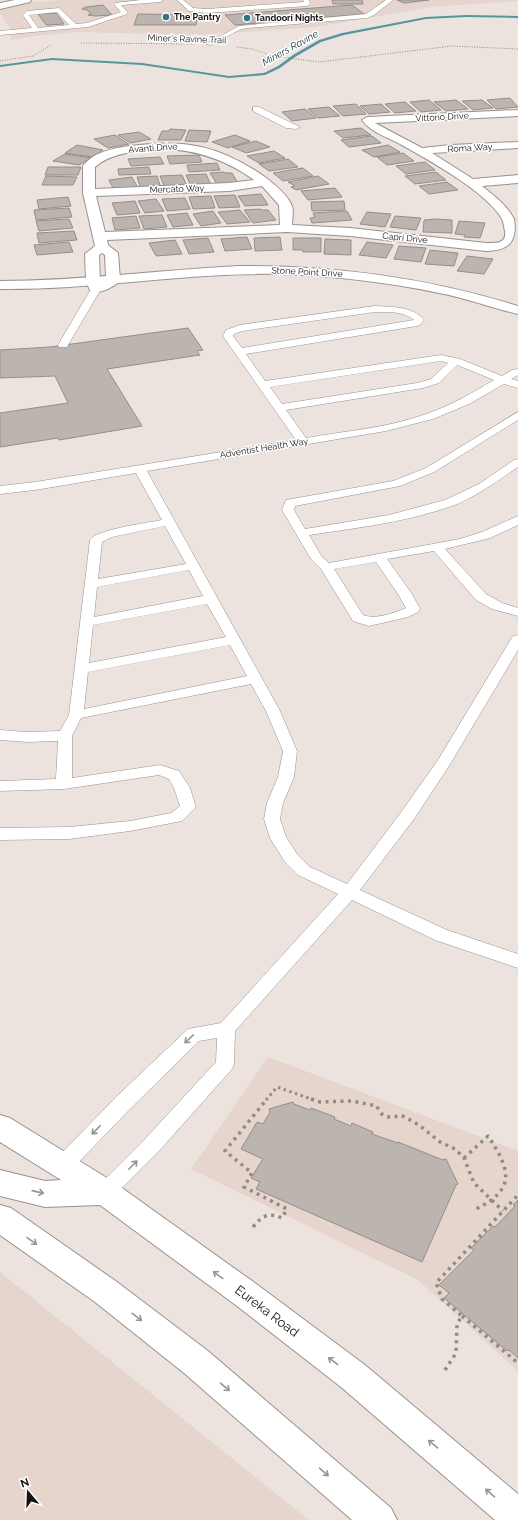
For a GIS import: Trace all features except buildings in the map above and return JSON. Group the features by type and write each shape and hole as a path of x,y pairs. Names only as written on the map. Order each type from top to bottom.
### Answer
{"street":[{"path":"0,1 16,0"},
{"path":"0,6 27,0"},
{"name":"Vittorio Drive","path":"366,120 518,113"},
{"name":"Capri Drive","path":"100,242 287,228 350,232 486,247 507,245 511,241 514,222 492,200 423,151 371,125 366,120"},
{"name":"Avanti Drive","path":"112,260 111,253 100,242 89,193 89,166 97,158 121,151 171,145 199,148 221,155 265,182 276,192 286,207 285,221 287,228"},
{"name":"Roma Way","path":"423,151 451,148 518,145"},
{"path":"470,183 518,179"},
{"name":"Mercato Way","path":"89,193 230,187 265,182"},
{"path":"95,285 92,254 100,242"},
{"path":"92,260 112,260 113,280"},
{"name":"Stone Point Drive","path":"0,285 95,285 113,280 225,270 324,272 388,279 425,285 481,298 518,310"},
{"name":"Stone Point Drive","path":"0,275 95,285"},
{"name":"Eureka Road","path":"0,1127 105,1192 248,1296 353,1376 518,1517"},
{"path":"0,1183 45,1194 105,1192"},
{"path":"0,1218 106,1292 196,1362 379,1520"}],"lane":[{"path":"125,13 117,4 160,0"},
{"path":"180,0 191,10 207,11 307,4 306,0"},
{"path":"209,44 239,28 248,26 367,16 372,14 390,0"},
{"path":"175,7 202,4"},
{"path":"36,30 26,15 27,13 59,10 74,26"},
{"path":"0,33 88,25 132,12"},
{"path":"256,109 289,126 296,127"},
{"path":"63,346 95,285"},
{"path":"239,352 417,323 420,320 414,315 398,310 374,309 240,328 229,332 228,336 239,352 263,385 303,442"},
{"path":"263,385 441,358 456,361 478,371 518,385"},
{"path":"279,408 419,386 435,381 456,361"},
{"name":"Adventist Health Way","path":"0,490 35,486 386,428 429,417 465,402 518,371"},
{"path":"380,558 414,609 403,614 369,622 358,618 326,567 317,559 288,510 290,503 396,484 430,470 518,414"},
{"path":"301,533 390,519 449,503 483,486 518,462"},
{"path":"140,469 273,711 290,751 286,777 275,803 272,819 278,838 291,858 304,871 441,935 518,961"},
{"path":"326,567 437,547 486,535 518,520"},
{"path":"64,784 65,736 76,715 96,540 108,534 169,522"},
{"path":"437,547 481,597 497,606 518,612"},
{"path":"91,584 193,566"},
{"path":"86,622 211,599"},
{"path":"62,1166 123,1103 194,1034 226,1029 350,892 408,815 444,763 518,639"},
{"path":"81,669 234,640"},
{"path":"76,715 255,678"},
{"path":"0,735 27,737 65,736"},
{"path":"0,786 64,784 160,770 174,774 182,788 188,807 176,817 130,826 69,833 0,834"},
{"path":"105,1192 152,1145 225,1064 226,1029"}],"path":[{"name":"Miner's Ravine Trail","path":"78,43 209,44 252,49 274,56 305,60 334,61 452,46 518,49"},
{"path":"0,61 39,54 54,44"},
{"path":"253,1226 268,1214 273,1213 282,1218 287,1209 244,1187 252,1173 225,1151 277,1087 320,1102 352,1101 377,1106 382,1116 391,1118 400,1115 419,1125 440,1142 455,1149 464,1158 474,1183 503,1211"},
{"path":"464,1158 488,1136 498,1150 506,1168 504,1187 500,1195 493,1201 476,1209"},
{"path":"518,1195 436,1283 442,1299 518,1363"},
{"path":"445,1370 458,1349 456,1330 458,1320 462,1316"}],"shaded area":[{"path":"61,0 518,1 431,7 316,27 196,35 76,32 11,40 10,28 0,13 0,9 15,4"},
{"path":"268,1057 518,1151 518,1371 418,1280 191,1169"},
{"path":"0,1272 41,1305 309,1520 0,1520"}],"waterway":[{"name":"Miners Ravine","path":"0,66 52,59 142,64 229,77 265,74 279,67 294,56 320,41 343,34 426,18 466,16 518,17"}],"place":[{"name":"The Pantry","path":"166,17"},
{"name":"Tandoori Nights","path":"247,18"}]}
